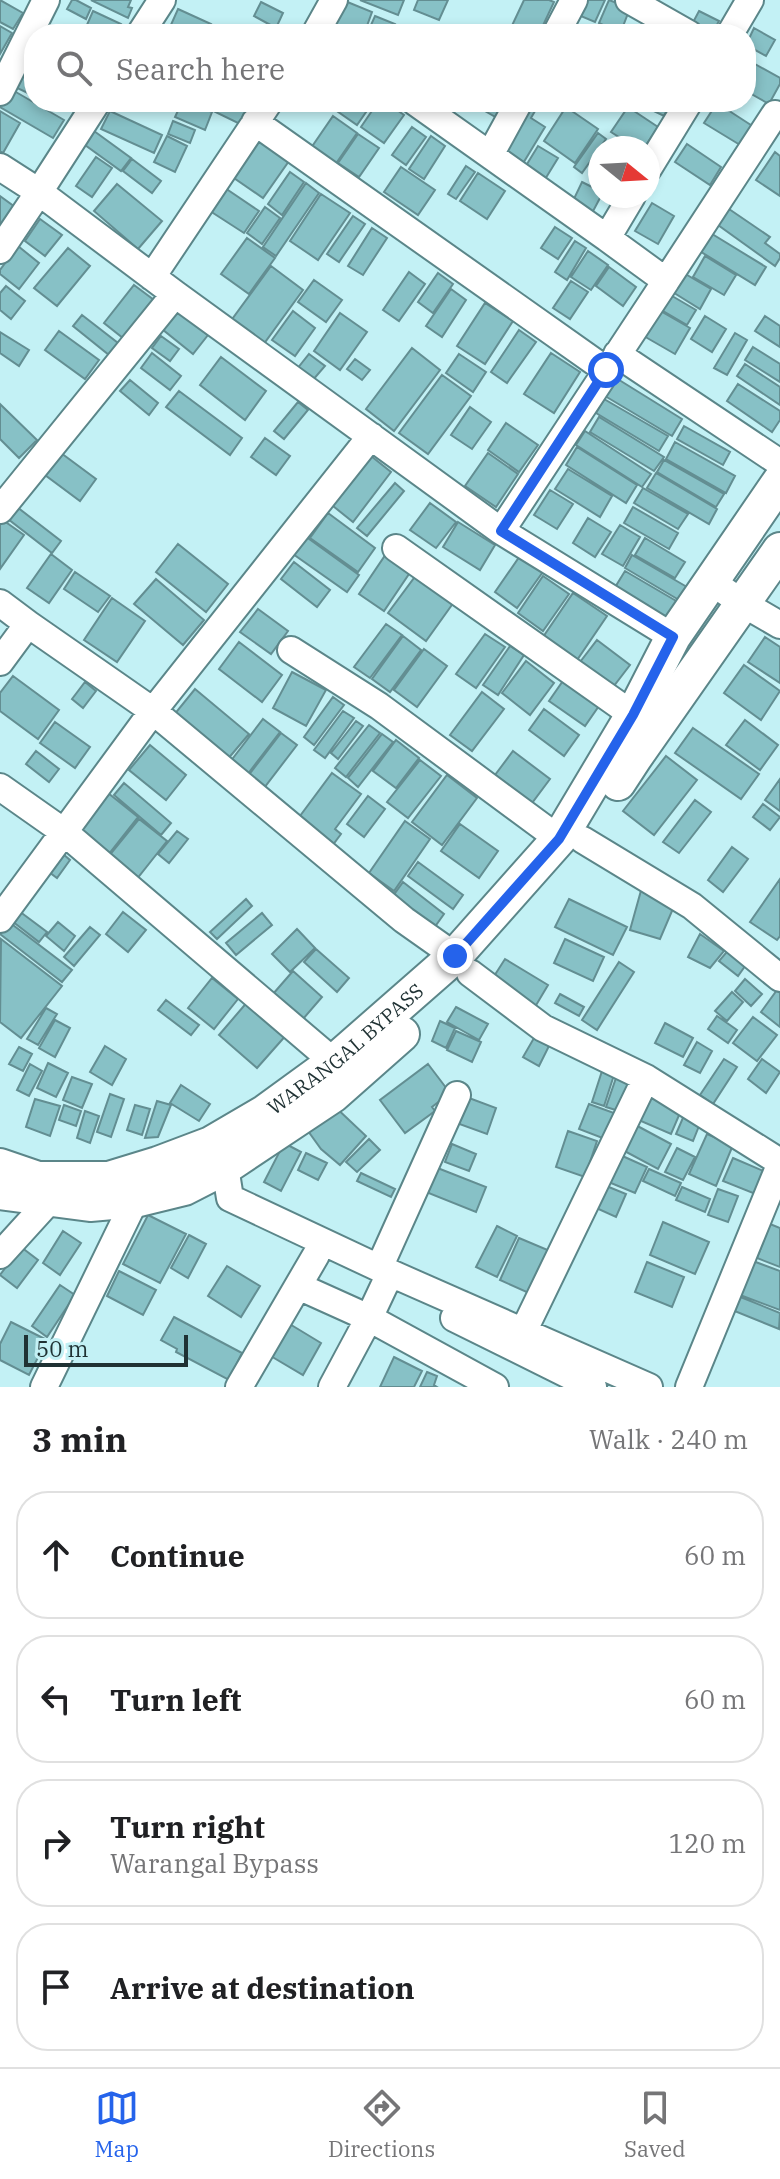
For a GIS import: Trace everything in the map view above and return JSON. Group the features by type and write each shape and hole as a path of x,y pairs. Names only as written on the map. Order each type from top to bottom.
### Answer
{"main road":[{"name":"WARANGAL BYPASS","path":"0,1166 38,1179 109,1179 158,1164 218,1156 264,1113 462,965 571,840 673,637 780,481"},
{"path":"571,840 635,757 780,550"},
{"path":"0,1192 90,1204 135,1200 184,1188 218,1156 333,1095 462,965"}],"street":[{"path":"34,24 46,0"},
{"path":"146,24 162,0"},
{"path":"322,24 334,0"},
{"path":"561,24 574,0"},
{"path":"629,0 671,24"},
{"path":"736,24 750,0"},
{"path":"0,92 24,44"},
{"path":"0,250 91,112"},
{"path":"152,277 262,112 611,362 780,463"},
{"path":"429,112 666,281"},
{"path":"490,155 514,112"},
{"path":"660,149 683,112"},
{"path":"501,531 775,114"},
{"path":"0,167 39,192 501,531 673,637"},
{"path":"607,238 625,208"},
{"path":"0,510 175,294"},
{"path":"0,919 153,711 371,436"},
{"path":"396,548 633,715"},
{"path":"712,582 780,625"},
{"path":"0,603 153,711 404,920 543,1028 646,1078 780,1163 689,1387"},
{"path":"0,662 28,624"},
{"path":"291,650 379,706 571,840 692,906 780,978"},
{"path":"0,787 64,832 334,1062"},
{"path":"524,1330 646,1078"},
{"path":"332,1387 369,1318 382,1276 457,1095"},
{"path":"218,1156 230,1198 593,1387"},
{"path":"158,1164 184,1188 316,1255 382,1276 524,1330 649,1387"},
{"path":"0,1255 50,1200"},
{"path":"44,1387 135,1200"},
{"path":"239,1387 316,1255"},
{"path":"298,1286 369,1318 486,1385"}],"building":[{"path":"0,0 23,13 13,29 0,22"},
{"path":"72,0 91,8 86,19 67,9"},
{"path":"91,0 131,0 128,7 132,8 128,18"},
{"path":"360,0 404,0 398,15"},
{"path":"418,0 448,0 439,20 414,10"},
{"path":"524,0 554,2 544,24 513,24"},
{"path":"583,0 605,0 595,22 576,14"},
{"path":"609,0 630,8 624,24 599,23"},
{"path":"345,1 372,12 368,24 336,24"},
{"path":"261,2 283,13 278,24 269,24 254,16"},
{"path":"178,9 211,24 171,24"},
{"path":"93,11 121,24 87,24"},
{"path":"699,11 719,21 717,24 692,24"},
{"path":"375,16 395,24 371,24"},
{"path":"0,26 12,33 0,54"},
{"path":"756,29 775,40 766,56 756,50"},
{"path":"24,63 24,91 13,86"},
{"path":"756,65 780,78 769,104 756,97"},
{"path":"9,88 24,97 24,112 50,112 64,120 53,138 0,107"},
{"path":"0,111 20,123 3,153 0,151"},
{"path":"112,112 162,135 154,153 101,129"},
{"path":"177,112 212,112 205,130 175,117"},
{"path":"215,112 248,112 242,125"},
{"path":"338,112 366,112 357,125"},
{"path":"371,112 400,112 404,115 384,143 361,127"},
{"path":"487,112 510,112 504,122"},
{"path":"517,112 534,112 531,118 545,127 522,165 494,147"},
{"path":"563,112 573,112 598,129 593,136 588,136 588,144 575,163 544,141"},
{"path":"625,112 636,112 658,127 652,136 617,136 611,132"},
{"path":"711,112 731,112 757,129 745,148 704,123"},
{"path":"333,116 357,133 335,165 311,148"},
{"path":"173,121 195,130 190,143 168,134"},
{"path":"412,127 426,137 406,165 392,155"},
{"path":"94,131 131,158 121,171 85,145"},
{"path":"358,134 379,148 359,177 338,163"},
{"path":"167,136 187,146 175,172 154,162"},
{"path":"431,136 445,146 424,179 409,169"},
{"path":"257,139 289,161 263,198 231,176"},
{"path":"687,144 721,167 710,185 675,162"},
{"path":"538,146 558,158 544,181 524,169"},
{"path":"588,147 588,164 582,173 574,167"},
{"path":"775,152 780,156 780,196 756,180"},
{"path":"96,157 112,168 92,197 76,186"},
{"path":"132,159 161,181 152,193 123,171"},
{"path":"466,166 475,172 456,199 448,194"},
{"path":"401,167 435,190 418,215 384,192"},
{"path":"290,172 304,182 282,215 268,204"},
{"path":"478,173 505,191 487,219 460,201"},
{"path":"582,182 588,185 588,208 595,208 591,215 571,205"},
{"path":"306,183 319,193 276,256 263,247"},
{"path":"117,184 162,221 138,249 94,211"},
{"path":"225,188 259,211 244,233 210,211"},
{"path":"321,194 350,213 318,260 290,241"},
{"path":"0,196 15,207 0,228"},
{"path":"265,207 280,218 262,244 247,233"},
{"path":"649,208 660,208 674,216 658,244 635,231"},
{"path":"729,209 770,237 765,243 780,254 775,266 718,225"},
{"path":"353,216 365,224 339,262 327,254"},
{"path":"40,219 62,235 45,256 25,241"},
{"path":"555,227 572,238 558,259 541,248"},
{"path":"372,228 387,238 363,275 348,266"},
{"path":"704,229 766,267 755,285 693,247"},
{"path":"247,238 275,258 249,294 221,274"},
{"path":"575,241 586,248 567,280 555,272"},
{"path":"18,246 39,263 19,289 0,274"},
{"path":"68,248 90,266 57,306 34,288"},
{"path":"588,251 608,265 591,290 571,277"},
{"path":"705,256 736,275 724,295 693,277"},
{"path":"271,266 303,290 263,345 230,322"},
{"path":"609,267 636,287 623,306 596,286"},
{"path":"409,272 425,284 399,321 383,310"},
{"path":"682,272 711,289 700,309 671,291"},
{"path":"438,273 453,284 433,313 418,302"},
{"path":"314,280 342,300 326,322 298,302"},
{"path":"571,281 588,292 570,319 553,308"},
{"path":"134,285 158,303 128,342 104,323"},
{"path":"6,286 25,301 11,319 0,310 0,293"},
{"path":"451,289 466,300 442,337 426,326"},
{"path":"667,293 696,310 687,325 658,308"},
{"path":"485,303 513,321 485,364 457,346"},
{"path":"657,309 690,328 675,354 642,335"},
{"path":"177,311 208,335 193,354 162,329"},
{"path":"293,311 315,328 295,356 272,340"},
{"path":"340,313 367,332 340,370 314,351"},
{"path":"82,315 118,343 109,355 73,326"},
{"path":"705,316 726,329 712,352 691,339"},
{"path":"765,316 780,326 780,347 755,331"},
{"path":"519,330 536,342 507,383 491,372"},
{"path":"59,331 99,360 85,379 45,350"},
{"path":"0,332 29,350 19,366 0,353"},
{"path":"735,333 747,340 727,375 714,368"},
{"path":"161,336 179,349 170,361 152,348"},
{"path":"753,347 780,364 780,382 745,360"},
{"path":"412,348 440,370 394,431 366,409"},
{"path":"152,353 181,376 170,390 141,368"},
{"path":"551,353 580,372 554,413 524,394"},
{"path":"309,354 325,366 312,381 297,369"},
{"path":"459,354 486,372 473,392 446,373"},
{"path":"221,357 266,391 245,420 200,385"},
{"path":"355,359 370,370 362,380 347,369"},
{"path":"745,364 780,387 780,405 737,376"},
{"path":"442,375 471,396 428,454 399,433"},
{"path":"616,378 682,419 672,436 605,396"},
{"path":"130,380 158,403 149,415 120,391"},
{"path":"738,384 780,411 780,420 772,432 727,401"},
{"path":"179,391 242,438 230,455 166,407"},
{"path":"604,399 668,436 659,451 596,413"},
{"path":"298,402 308,410 284,439 274,431"},
{"path":"0,404 37,440 19,458 0,439"},
{"path":"470,407 491,422 472,449 451,435"},
{"path":"599,417 664,457 654,471 590,432"},
{"path":"506,423 538,445 519,472 488,450"},
{"path":"684,426 730,452 723,465 677,439"},
{"path":"585,431 651,474 642,487 576,445"},
{"path":"265,438 290,456 276,475 251,457"},
{"path":"675,442 735,476 726,493 666,459"},
{"path":"577,447 637,485 626,503 566,465"},
{"path":"366,452 391,472 353,522 328,502"},
{"path":"61,453 96,479 80,501 45,475"},
{"path":"488,453 518,474 496,507 465,486"},
{"path":"664,460 724,494 716,507 657,472"},
{"path":"568,469 612,496 600,517 555,489"},
{"path":"656,473 717,509 709,524 647,488"},
{"path":"395,483 404,491 367,536 357,528"},
{"path":"643,488 688,514 678,529 634,503"},
{"path":"550,490 573,504 557,529 534,515"},
{"path":"430,503 456,522 436,548 410,530"},
{"path":"17,507 61,541 52,553 8,519"},
{"path":"633,507 678,533 669,549 624,523"},
{"path":"328,513 375,548 358,572 310,538"},
{"path":"0,518 24,535 0,569"},
{"path":"588,518 611,532 595,557 573,543"},
{"path":"458,522 495,545 480,570 443,547"},
{"path":"620,525 640,537 623,566 602,554"},
{"path":"305,536 359,575 347,592 293,554"},
{"path":"645,538 685,562 675,578 635,555"},
{"path":"178,544 228,584 206,612 156,572"},
{"path":"522,553 545,569 517,608 495,592"},
{"path":"51,554 72,570 49,603 27,588"},
{"path":"386,554 411,571 384,611 359,594"},
{"path":"632,555 687,587 679,600 625,568"},
{"path":"294,562 330,590 317,607 281,579"},
{"path":"625,571 678,602 668,620 614,589"},
{"path":"75,572 110,596 98,612 64,589"},
{"path":"417,574 454,602 426,641 388,613"},
{"path":"543,576 569,594 543,631 518,613"},
{"path":"156,579 204,620 183,645 134,604"},
{"path":"573,593 607,616 575,663 541,640"},
{"path":"112,598 145,621 117,662 84,640"},
{"path":"258,609 288,631 271,654 240,632"},
{"path":"386,624 402,635 370,678 354,667"},
{"path":"485,634 505,647 476,688 456,674"},
{"path":"403,636 421,650 390,692 372,679"},
{"path":"765,637 780,647 780,683 748,662"},
{"path":"597,640 630,665 610,691 577,666"},
{"path":"239,642 282,675 262,702 219,669"},
{"path":"510,646 524,655 498,695 483,685"},
{"path":"424,649 447,666 417,707 394,690"},
{"path":"526,661 554,683 530,715 502,693"},
{"path":"744,665 780,691 761,720 724,693"},
{"path":"292,672 326,690 306,726 273,708"},
{"path":"13,676 59,710 38,739 0,711 0,693"},
{"path":"565,678 601,703 585,726 549,701"},
{"path":"85,682 96,691 83,708 72,699"},
{"path":"195,689 249,734 227,760 173,716"},
{"path":"482,692 504,709 472,751 450,735"},
{"path":"333,697 344,705 314,745 304,737"},
{"path":"544,709 579,735 564,756 529,730"},
{"path":"343,711 354,718 325,758 314,750"},
{"path":"263,719 280,732 247,775 230,762"},
{"path":"745,720 778,745 760,770 726,745"},
{"path":"356,721 363,726 338,759 331,753"},
{"path":"55,722 90,747 75,768 40,743"},
{"path":"369,725 380,733 346,777 335,768"},
{"path":"693,728 759,774 741,799 675,753"},
{"path":"281,733 297,745 264,788 248,776"},
{"path":"382,734 393,742 358,787 348,778"},
{"path":"396,740 419,758 396,788 373,771"},
{"path":"150,745 186,775 166,800 129,770"},
{"path":"36,751 59,769 49,782 26,764"},
{"path":"513,751 550,779 532,803 495,775"},
{"path":"666,756 697,780 654,835 623,811"},
{"path":"420,760 441,776 408,818 387,802"},
{"path":"332,773 361,794 335,829 341,834 332,846 297,820"},
{"path":"447,775 477,798 442,845 412,822"},
{"path":"780,779 780,811 765,800"},
{"path":"124,783 171,823 161,835 114,795"},
{"path":"108,793 138,817 108,855 78,831"},
{"path":"368,796 385,809 364,837 347,824"},
{"path":"695,800 711,812 679,853 663,842"},
{"path":"763,804 780,817 770,830 753,817"},
{"path":"139,819 167,841 136,880 108,857"},
{"path":"405,821 430,839 394,891 369,873"},
{"path":"460,824 498,851 479,878 441,851"},
{"path":"177,831 188,839 169,863 158,854"},
{"path":"732,847 748,859 723,892 708,880"},
{"path":"63,854 70,860 57,878 49,872"},
{"path":"418,862 463,895 453,909 408,876"},
{"path":"780,879 780,936 777,940 750,922"},
{"path":"403,882 444,914 434,928 393,896"},
{"path":"642,887 675,904 660,939 630,930"},
{"path":"246,899 252,906 217,939 210,932"},
{"path":"569,899 627,927 613,955 555,927"},
{"path":"19,911 47,932 39,942 12,921"},
{"path":"123,912 146,930 128,952 106,934"},
{"path":"262,913 272,925 236,955 226,943"},
{"path":"9,922 72,970 62,982 0,934"},
{"path":"58,922 75,936 64,951 46,936"},
{"path":"90,927 100,935 74,966 64,957"},
{"path":"297,929 315,948 290,972 272,954"},
{"path":"700,934 724,951 710,968 688,957"},
{"path":"1,939 62,986 21,1038 0,1022"},
{"path":"565,939 604,957 593,981 554,963"},
{"path":"731,947 748,962 738,976 719,961"},
{"path":"316,949 349,978 337,992 304,962"},
{"path":"505,959 548,985 535,1007 491,981"},
{"path":"619,962 634,972 597,1030 582,1020"},
{"path":"293,971 322,997 303,1019 273,994"},
{"path":"212,978 238,999 214,1029 188,1008"},
{"path":"745,979 762,994 751,1006 735,991"},
{"path":"777,990 780,993 780,1027 761,1012"},
{"path":"732,992 743,1002 727,1021 715,1011"},
{"path":"560,994 584,1007 579,1016 555,1003"},
{"path":"166,1000 199,1025 191,1035 158,1010"},
{"path":"249,1000 288,1033 257,1068 219,1035"},
{"path":"456,1007 488,1024 479,1040 447,1022"},
{"path":"46,1008 57,1014 38,1045 27,1039"},
{"path":"717,1016 737,1030 728,1043 708,1029"},
{"path":"753,1017 777,1035 757,1061 733,1043"},
{"path":"55,1020 70,1028 55,1057 39,1048"},
{"path":"440,1021 455,1028 446,1048 432,1041"},
{"path":"665,1023 693,1038 683,1057 655,1043"},
{"path":"456,1031 481,1042 472,1062 447,1050"},
{"path":"534,1038 549,1046 539,1066 523,1057"},
{"path":"697,1042 712,1051 700,1073 684,1065"},
{"path":"105,1046 126,1059 112,1085 90,1072"},
{"path":"19,1047 32,1054 23,1071 9,1064"},
{"path":"724,1059 737,1067 713,1104 700,1095"},
{"path":"762,1059 780,1072 766,1093 748,1079"},
{"path":"48,1063 68,1073 56,1097 37,1088"},
{"path":"30,1064 42,1071 29,1096 17,1090"},
{"path":"428,1064 450,1093 432,1107 435,1111 405,1133 380,1100"},
{"path":"602,1071 614,1075 604,1106 592,1102"},
{"path":"617,1075 630,1079 619,1111 606,1107"},
{"path":"72,1077 92,1084 82,1108 63,1100"},
{"path":"181,1085 210,1104 199,1121 170,1103"},
{"path":"647,1089 683,1106 671,1134 634,1118"},
{"path":"110,1094 124,1099 111,1137 97,1132"},
{"path":"461,1095 496,1108 487,1134 451,1121"},
{"path":"35,1099 60,1106 50,1136 26,1127"},
{"path":"157,1101 171,1105 158,1137 145,1138"},
{"path":"331,1103 366,1136 340,1165 321,1149 303,1124"},
{"path":"589,1104 614,1113 605,1139 579,1129"},
{"path":"64,1105 81,1111 76,1126 59,1120"},
{"path":"135,1105 150,1109 142,1135 127,1130"},
{"path":"85,1111 99,1116 90,1143 77,1138"},
{"path":"685,1113 701,1121 693,1141 676,1134"},
{"path":"630,1122 671,1144 658,1169 617,1147"},
{"path":"568,1131 597,1141 585,1177 556,1167"},
{"path":"707,1134 733,1145 716,1186 689,1174"},
{"path":"369,1139 380,1150 357,1172 346,1162"},
{"path":"284,1143 301,1152 281,1191 264,1182"},
{"path":"452,1144 476,1154 469,1171 445,1162"},
{"path":"677,1148 695,1157 683,1180 665,1172"},
{"path":"306,1153 327,1163 318,1180 298,1170"},
{"path":"618,1154 647,1167 635,1193 606,1181"},
{"path":"733,1158 768,1173 758,1195 723,1181"},
{"path":"435,1167 486,1187 476,1212 426,1192"},
{"path":"649,1169 681,1183 675,1196 643,1181"},
{"path":"361,1173 395,1189 391,1197 357,1181"},
{"path":"604,1185 626,1194 616,1217 594,1207"},
{"path":"682,1187 710,1199 705,1212 676,1200"},
{"path":"718,1189 738,1196 728,1222 708,1215"},
{"path":"148,1215 186,1234 160,1283 123,1264"},
{"path":"663,1222 709,1242 695,1274 650,1255"},
{"path":"770,1224 780,1228 780,1267 757,1258"},
{"path":"497,1226 517,1236 497,1277 476,1267"},
{"path":"63,1231 81,1243 60,1275 43,1263"},
{"path":"189,1235 206,1244 188,1278 171,1268"},
{"path":"519,1238 550,1251 531,1294 500,1280"},
{"path":"21,1247 38,1260 17,1288 0,1275"},
{"path":"753,1261 780,1271 780,1310 740,1295"},
{"path":"647,1262 684,1277 672,1307 635,1292"},
{"path":"227,1266 260,1286 241,1317 208,1296"},
{"path":"119,1271 156,1290 143,1315 107,1296"},
{"path":"60,1285 75,1295 47,1337 32,1326"},
{"path":"738,1296 780,1313 779,1329 732,1310"},
{"path":"174,1317 242,1353 229,1380 176,1352 177,1349 161,1340"},
{"path":"11,1322 47,1340 29,1375 0,1360 0,1344"},
{"path":"288,1323 321,1343 303,1375 269,1355"},
{"path":"394,1357 422,1371 414,1387 380,1387"},
{"path":"427,1372 437,1376 434,1385 437,1387 420,1387"}],"route":[{"path":"455,956 559,839 633,715 673,637 501,531 606,370"}]}
